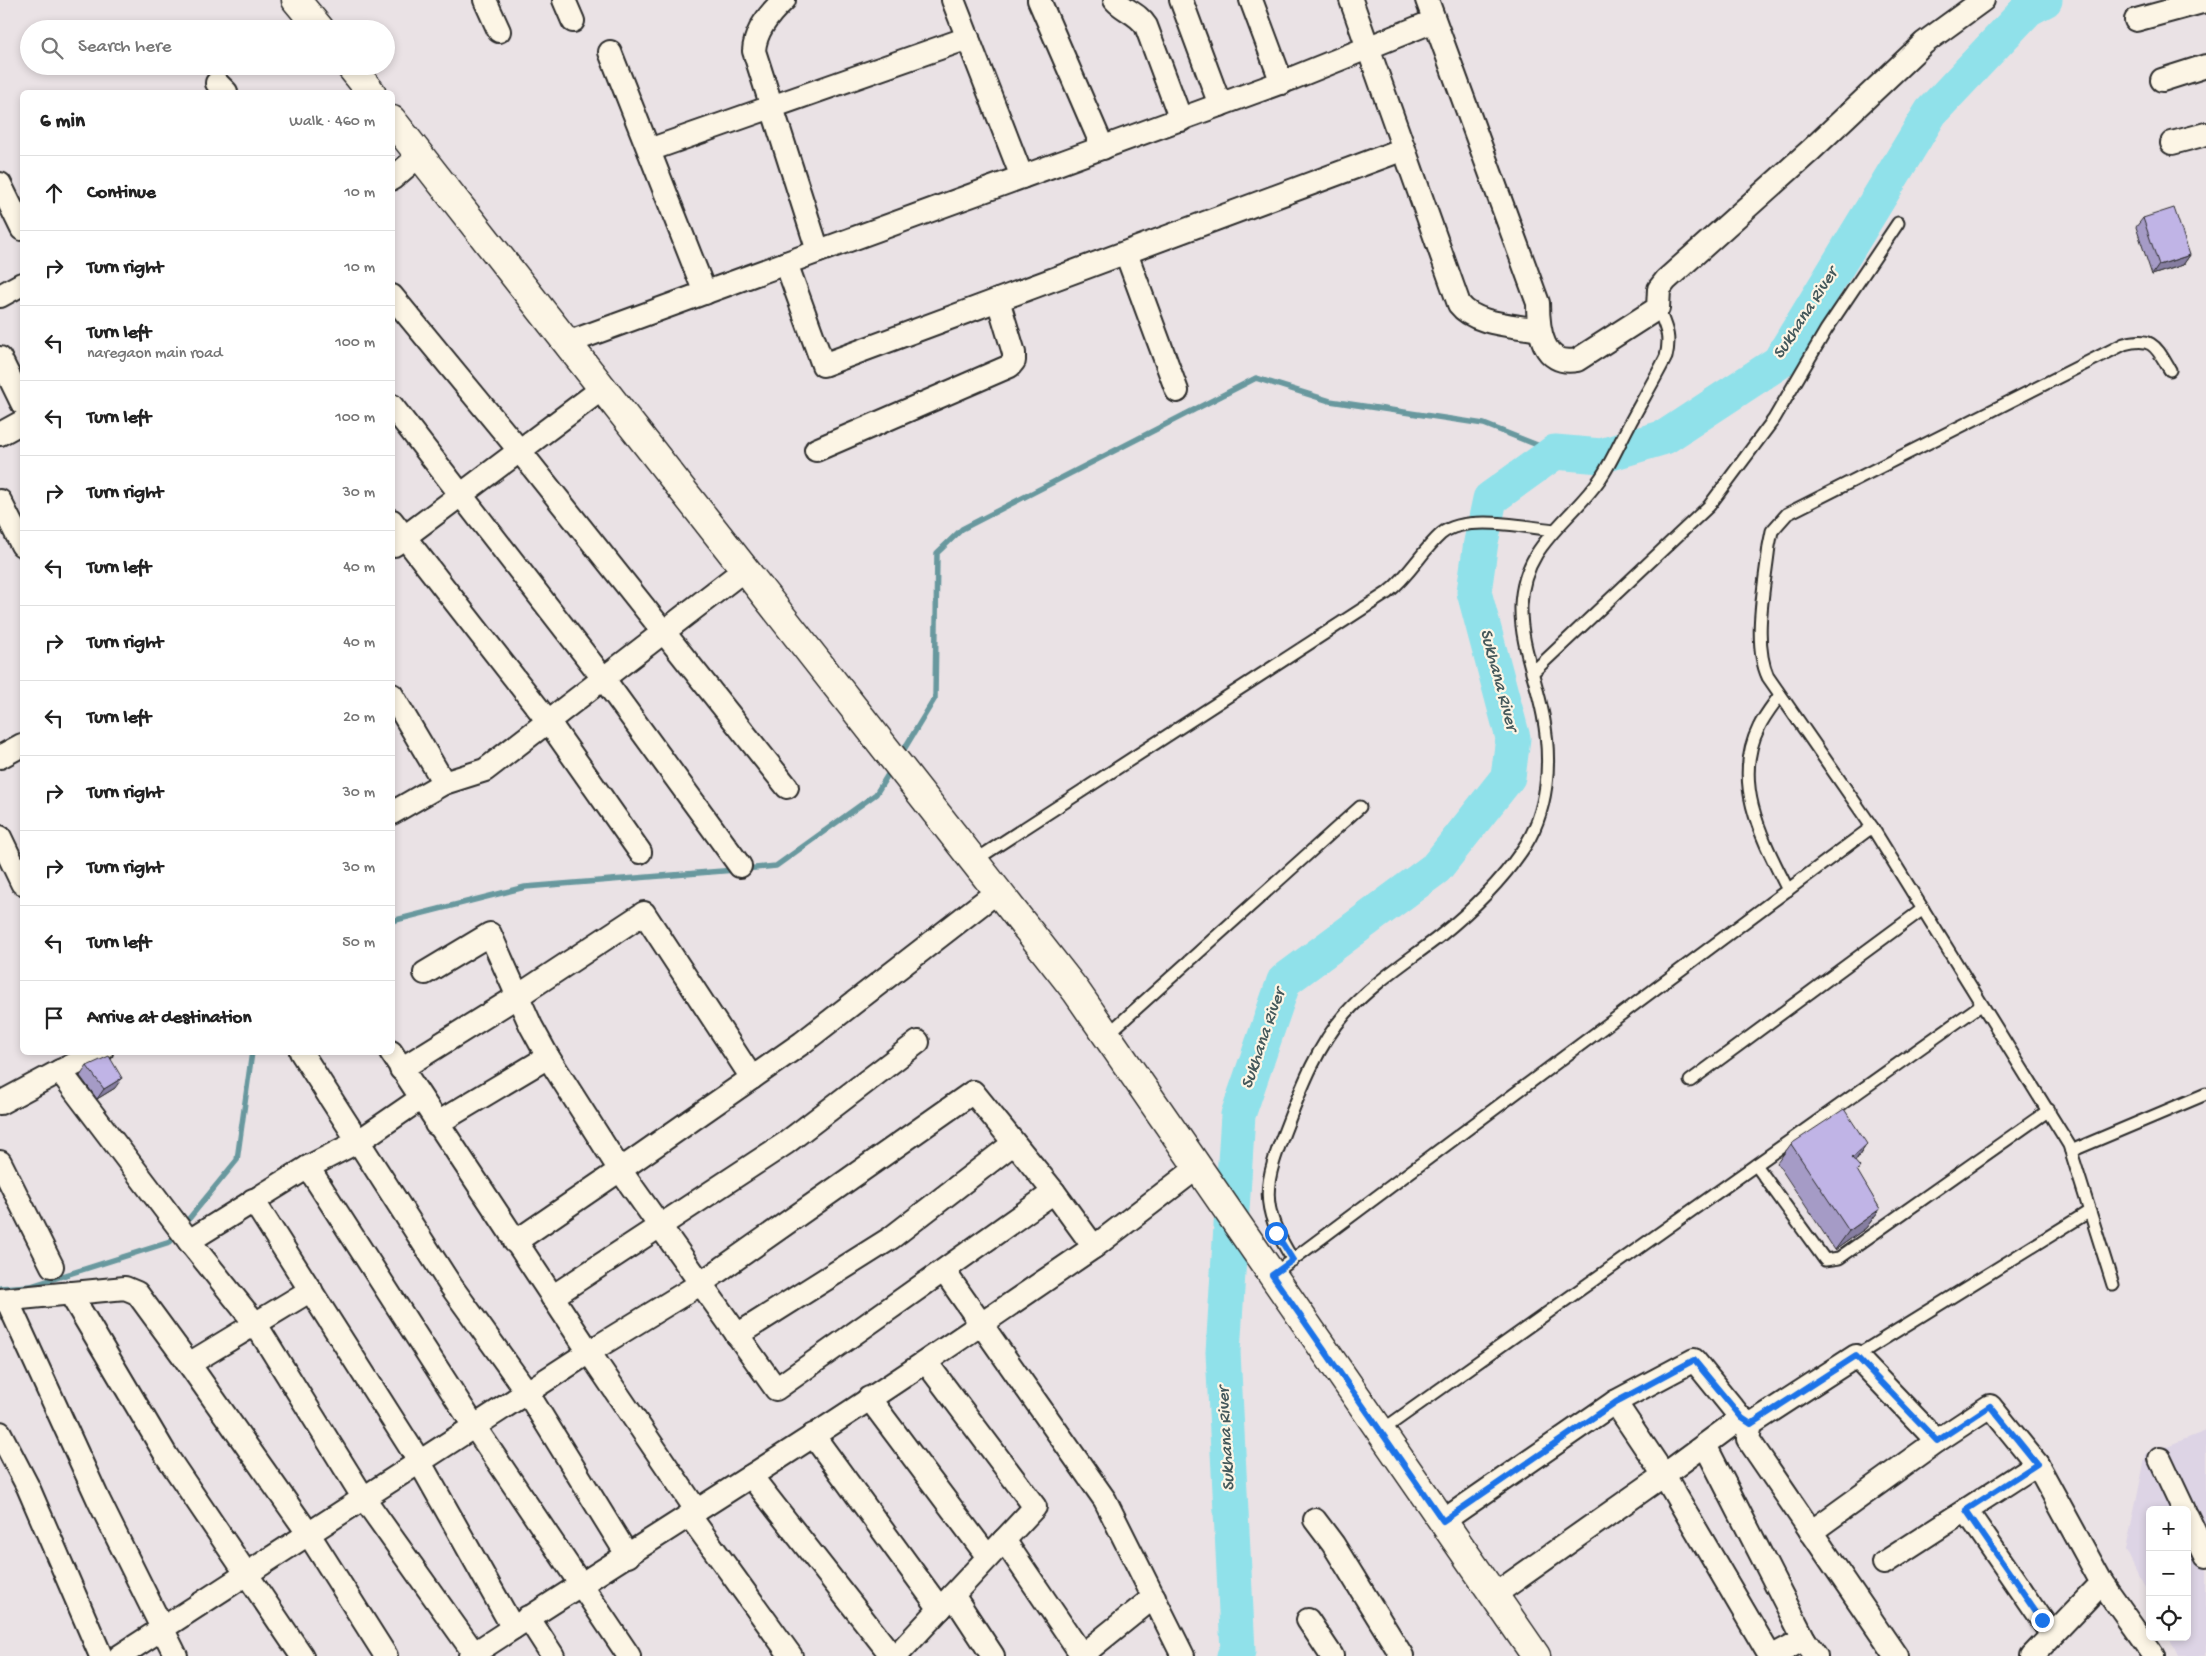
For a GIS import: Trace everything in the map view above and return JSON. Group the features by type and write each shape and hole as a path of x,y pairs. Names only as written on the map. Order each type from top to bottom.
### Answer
{"street":[{"path":"296,0 313,20"},
{"path":"485,0 499,31"},
{"path":"564,0 573,21"},
{"path":"784,0 777,6 755,40 754,51 770,106 818,251"},
{"path":"953,0 1022,177"},
{"path":"1039,0 1103,148"},
{"path":"1115,0 1126,10 1137,14 1146,26 1180,120"},
{"path":"1181,0 1220,105"},
{"path":"1251,0 1282,83"},
{"path":"1351,0 1459,304 1464,311 1474,316 1539,330"},
{"path":"1427,0 1538,303 1539,330 1553,357 1563,362 1577,360 1658,308 1659,289 1666,280 1810,150 1924,43 1983,0"},
{"path":"2136,20 2206,1"},
{"path":"567,343 1282,83 1434,21"},
{"path":"649,150 968,38"},
{"path":"610,52 705,293"},
{"path":"2162,80 2206,66"},
{"path":"357,75 369,90"},
{"path":"395,124 914,783 1076,992 1257,1252 1283,1267 1381,1431 1536,1656"},
{"path":"2172,144 2206,134"},
{"path":"786,263 823,365 1404,149"},
{"path":"395,176 420,155"},
{"path":"0,184 20,225"},
{"path":"1126,253 1177,391"},
{"path":"0,296 20,285"},
{"path":"395,300 519,450 787,787"},
{"path":"816,450 1010,366 1014,361 1014,353 998,300"},
{"path":"0,358 20,399"},
{"path":"603,388 462,494 396,534 548,721 640,852"},
{"path":"395,410 603,678 740,866"},
{"path":"0,434 20,423"},
{"path":"0,501 20,541"},
{"path":"395,811 444,783 485,770 745,568"},
{"path":"395,700 444,783"},
{"path":"0,757 20,746"},
{"path":"0,837 20,879"},
{"path":"515,1242 802,1043 998,891"},
{"path":"752,1078 644,913 518,996 396,1060 436,1124 589,1352 693,1513 791,1656"},
{"path":"425,973 490,934 548,1057 620,1170 776,1389 1054,1192"},
{"path":"552,1297 818,1121 918,1042"},
{"path":"0,1103 95,1055"},
{"path":"303,1055 451,1286 527,1392 628,1556"},
{"path":"436,1124 548,1057"},
{"path":"60,1071 189,1241 255,1323 363,1497 472,1655 579,1584 628,1556 926,1362 980,1323 1094,1247 1198,1168"},
{"path":"120,1656 163,1630 308,1532 589,1352 700,1284 973,1092 1054,1192 1094,1247"},
{"path":"189,1241 308,1167 358,1140 420,1099"},
{"path":"737,1335 892,1238 1014,1143"},
{"path":"0,1162 52,1266"},
{"path":"308,1167 474,1426 629,1656"},
{"path":"254,1200 520,1623 553,1656"},
{"path":"944,1271 1105,1500 1183,1656"},
{"path":"176,1656 99,1501 3,1300 125,1288 138,1293 308,1532 386,1656"},
{"path":"189,1364 311,1290"},
{"path":"70,1293 166,1455 248,1573 302,1656"},
{"path":"1494,1594 1705,1445 1856,1356 1937,1441"},
{"path":"1443,1521 1616,1402 1694,1360 1746,1421 1748,1439 1896,1656"},
{"path":"909,1651 947,1602 1035,1507 926,1362"},
{"path":"869,1398 988,1557"},
{"path":"1616,1402 1664,1475 1771,1656 1810,1647 1705,1445"},
{"path":"1812,1532 1937,1441 1990,1406 2037,1464 2102,1583 2154,1656"},
{"path":"0,1433 28,1487 101,1656"},
{"path":"813,1435 947,1602 993,1656"},
{"path":"2160,1458 2182,1506"},
{"path":"1884,1564 2037,1464"},
{"path":"751,1476 892,1656"},
{"path":"1966,1510 2052,1635"},
{"path":"1315,1520 1333,1544 1402,1656"},
{"path":"2191,1524 2206,1556"},
{"path":"1004,1540 1082,1655 1154,1597"},
{"path":"2032,1656 2102,1583"},
{"path":"1308,1620 1332,1656"}],"lane":[{"path":"1532,673 1709,506 1774,418 1826,330 1898,223"},
{"path":"1658,308 1669,335 1666,357 1602,476 1554,530 1532,559 1525,581 1521,604 1522,629 1543,716 1547,762 1545,800 1537,823 1523,850 1486,896 1441,935 1377,982 1346,1014 1326,1040 1303,1083 1273,1160 1268,1191 1271,1219 1283,1267 1872,827"},
{"path":"2112,1285 2071,1152 2049,1110 1981,1005 1872,827 1780,695 1762,665 1759,647 1772,531 1788,514 2124,344 2139,340 2150,341 2157,348 2170,370"},
{"path":"974,861 1387,593 1402,581 1442,534 1454,527 1467,524 1502,525 1554,530"},
{"path":"1780,695 1759,727 1751,751 1747,777 1759,833 1788,890"},
{"path":"1107,1035 1360,807"},
{"path":"1690,1081 1923,909"},
{"path":"1381,1431 1981,1005"},
{"path":"2071,1152 2206,1094"},
{"path":"1756,1165 1825,1260 1829,1261 1839,1258 2049,1110"},
{"path":"1856,1356 2090,1211"}],"shaded area":[{"path":"2206,1431 2206,1656 2178,1656 2171,1641 2191,1641 2191,1506 2146,1506 2146,1591 2126,1550 2146,1454"}],"building":[{"path":"2174,208 2190,255 2159,265 2143,218"},
{"path":"109,1056 122,1078 104,1089 87,1066"},
{"path":"1844,1109 1867,1144 1852,1158 1860,1167 1857,1170 1880,1209 1849,1231 1791,1144"}],"waterway":[{"name":"Sukhana River","path":"1234,1656 1238,1651 1223,1352 1238,1115 1284,981 1436,868 1508,777 1513,738 1474,592 1481,542 1490,499 1555,452 1601,456 1665,437 1779,362 1931,112 2028,9 2045,0"},
{"path":"900,756 935,698 937,553 962,529 1256,378 1330,401 1484,424 1555,452"},
{"path":"745,869 776,866 876,794 892,768"},
{"path":"395,920 525,887 735,870"},
{"path":"183,1226 237,1160 252,1055"},
{"path":"0,1288 31,1286 170,1242 177,1233"}],"route":[{"path":"1276,1233 1293,1260 1272,1275 1443,1521 1616,1402 1694,1360 1742,1418 1751,1424 1856,1356 1937,1441 1990,1406 2037,1464 1966,1510 2042,1620"}]}
